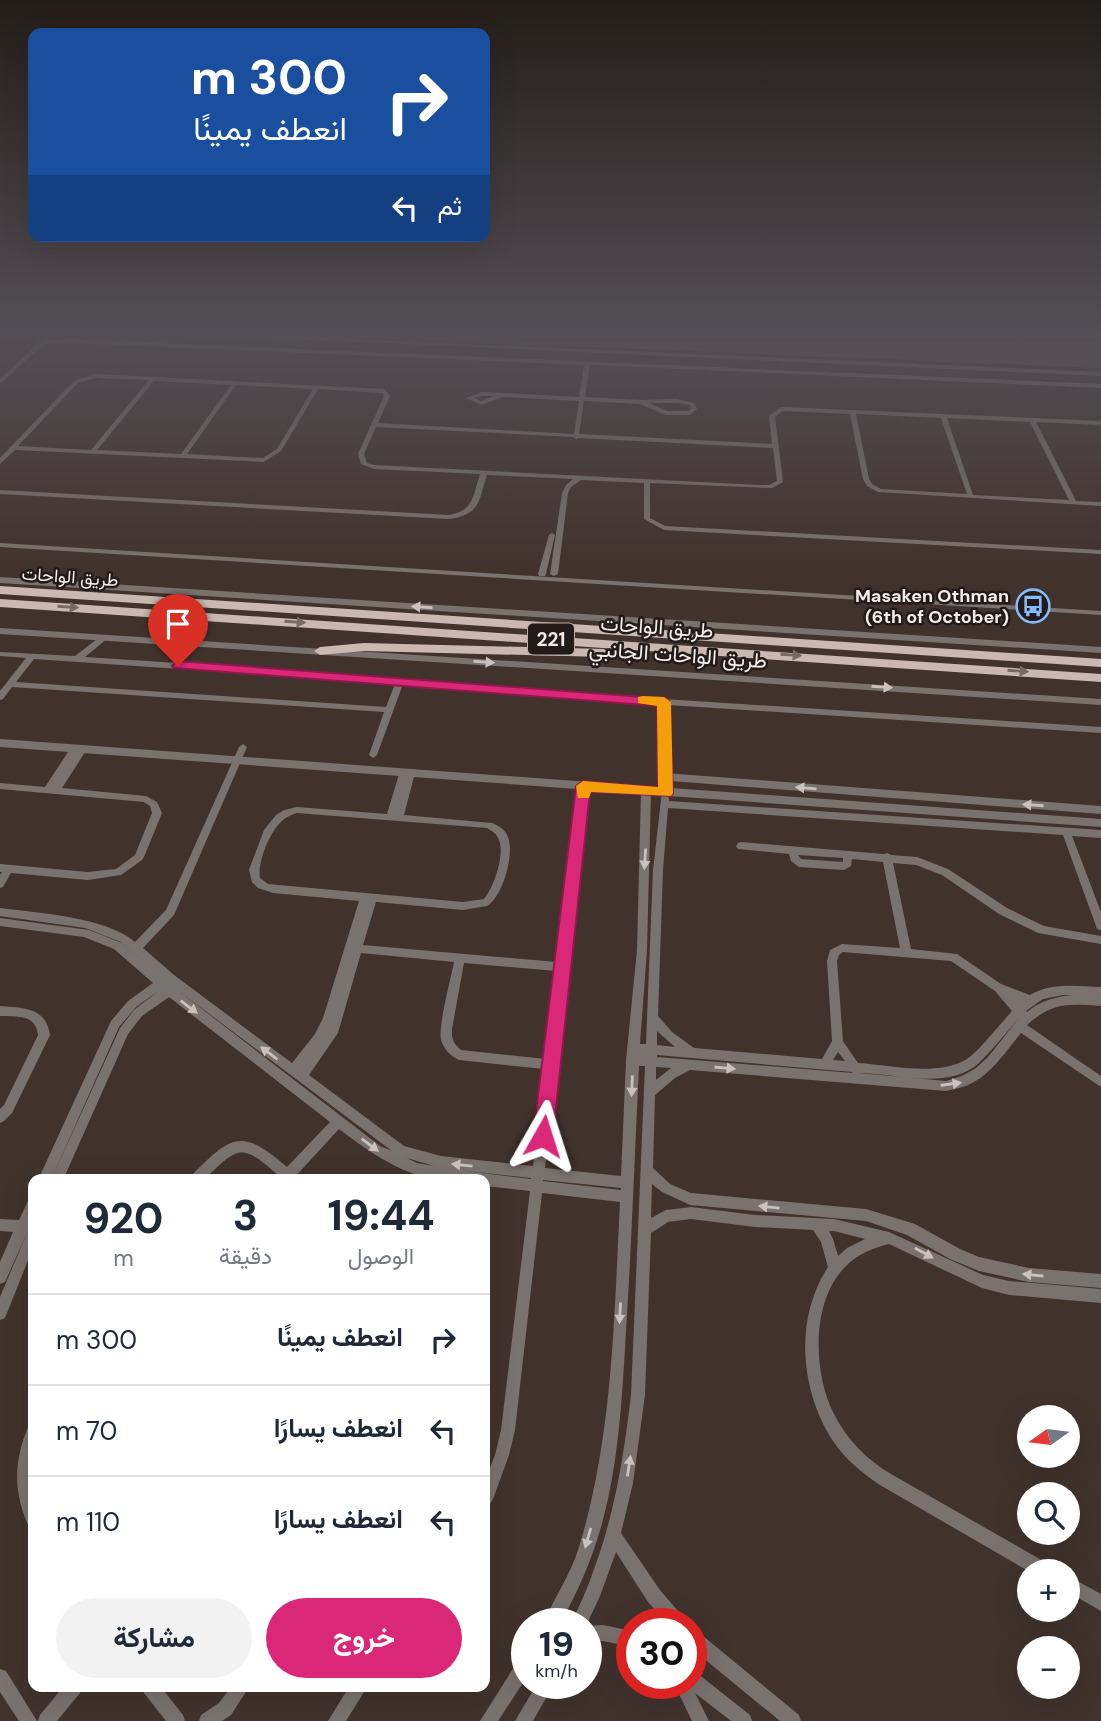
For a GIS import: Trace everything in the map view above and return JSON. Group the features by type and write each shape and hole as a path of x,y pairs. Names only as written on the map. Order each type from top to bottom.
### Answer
{"highway":[{"name":"طريق الواحات","path":"0,590 1101,663"},
{"name":"طريق الواحات","path":"0,603 1101,678"},
{"path":"445,620 508,612"},
{"path":"320,651 364,648 634,653 666,647"},
{"path":"936,651 943,657 941,665"}],"street":[{"path":"0,462 47,410"},
{"path":"92,452 127,410"},
{"path":"182,457 215,410"},
{"path":"14,448 253,461 270,458 279,450 303,410"},
{"path":"381,410 360,454 364,464 374,467 770,487 780,478 772,416 779,410"},
{"path":"576,437 580,410"},
{"path":"660,410 666,413 691,413 693,410"},
{"path":"802,410 1101,423"},
{"path":"852,411 866,479 873,487 890,493 1101,504"},
{"path":"943,416 971,497"},
{"path":"1032,420 1074,503"},
{"path":"374,425 775,446"},
{"path":"0,492 449,517 461,515 473,507 484,472"},
{"path":"542,573 548,556 559,493 555,476"},
{"path":"554,574 565,493 568,486 579,478"},
{"path":"647,481 647,519 664,528 1101,552"},
{"path":"0,543 1101,610"},
{"path":"157,553 542,573 683,585"},
{"name":"طريق الواحات الجانبي","path":"0,580 1101,650"},
{"name":"طريق الواحات الجانبي","path":"0,631 1101,702"},
{"path":"77,659 104,638"},
{"path":"0,654 664,702 1101,730"},
{"path":"0,697 32,656"},
{"path":"373,755 400,681"},
{"path":"10,684 390,710"},
{"path":"585,1608 614,1536 626,1483 638,1395 658,870 665,798 664,702"},
{"path":"0,743 646,791 665,798 1101,834"},
{"path":"136,947 170,912 243,747"},
{"path":"52,790 79,749"},
{"path":"395,817 407,773"},
{"path":"665,777 1101,810"},
{"path":"0,786 142,798 150,801 156,808 157,818 139,857 125,869 97,876 5,868 0,884"},
{"path":"490,1484 508,1430 583,786"},
{"path":"558,1608 583,1555 604,1473 617,1373 633,1054 642,950 646,791"},
{"path":"665,798 1101,823"},
{"path":"288,811 395,817 480,823 497,829 505,843 498,888 494,896 478,905 369,898 268,889 254,878 254,870 271,825 288,811"},
{"path":"1066,831 1097,906 1101,926"},
{"path":"741,846 793,850 794,859 799,863 844,866 848,863 847,854 917,861 946,872 1003,911 1042,930 1101,940"},
{"path":"887,857 906,952"},
{"path":"339,998 359,949 369,898"},
{"path":"297,1074 332,1033 339,998 369,898"},
{"path":"0,912 86,924 113,933 136,947 169,984 376,1150 402,1164 438,1174"},
{"path":"0,922 85,933 109,941 401,1151 442,1162 627,1197"},
{"path":"857,1073 838,1042 832,961 834,953 847,948 953,957 997,987 1030,1000 1041,1008"},
{"path":"359,949 563,967"},
{"path":"460,958 446,1029 446,1037 453,1051 459,1055 551,1065"},
{"path":"47,1174 115,1036 169,984"},
{"path":"997,987 1022,1019 1101,1082"},
{"path":"1030,1000 1063,990 1101,992"},
{"path":"633,1054 857,1073 946,1086 968,1081 985,1069 1022,1019 1030,1000"},
{"path":"1022,1019 1041,1008 1072,1000 1101,1001"},
{"path":"0,1011 30,1014 39,1018 44,1025 44,1035 8,1110 0,1116"},
{"path":"653,1018 689,1058"},
{"path":"59,1174 115,1036"},
{"path":"825,1064 838,1042"},
{"path":"649,1093 689,1058 825,1064 857,1073"},
{"path":"288,1174 339,1121"},
{"path":"201,1174 227,1150 248,1146 256,1147 282,1174"},
{"path":"646,1170 666,1188 690,1199 816,1218 889,1238 982,1281 1009,1288 1101,1296"},
{"path":"490,1180 627,1183"},
{"path":"645,1229 666,1216 691,1213 755,1221 866,1215 888,1220 955,1254 1004,1271 1101,1281"},
{"path":"816,1218 827,1239 834,1266"},
{"path":"0,1225 28,1229"},
{"path":"0,1277 13,1247 28,1230"},
{"path":"889,1238 859,1247 834,1266 820,1297 813,1347 821,1402 846,1447 871,1470 1024,1559"},
{"path":"0,1313 13,1247"},
{"path":"28,1448 24,1486 28,1501"},
{"path":"614,1536 664,1608"},
{"path":"1080,1591 1101,1603"},
{"path":"707,1650 793,1721"},
{"path":"0,1677 29,1721"},
{"path":"488,1721 511,1686"},
{"path":"46,1721 70,1692"},
{"path":"154,1692 177,1721"},
{"path":"207,1721 225,1709 237,1692"},
{"path":"336,1721 356,1692"},
{"path":"707,1692 744,1721"},
{"path":"523,1721 537,1699"},
{"path":"690,1699 701,1721"}],"slow traffic":[{"path":"584,795 583,786 665,793 664,702 643,700"}],"place":[{"name":"Masaken Othman (6th of October)","path":"1033,606"}],"route":[{"path":"178,666 664,702 665,793 583,786 543,1136"}]}
